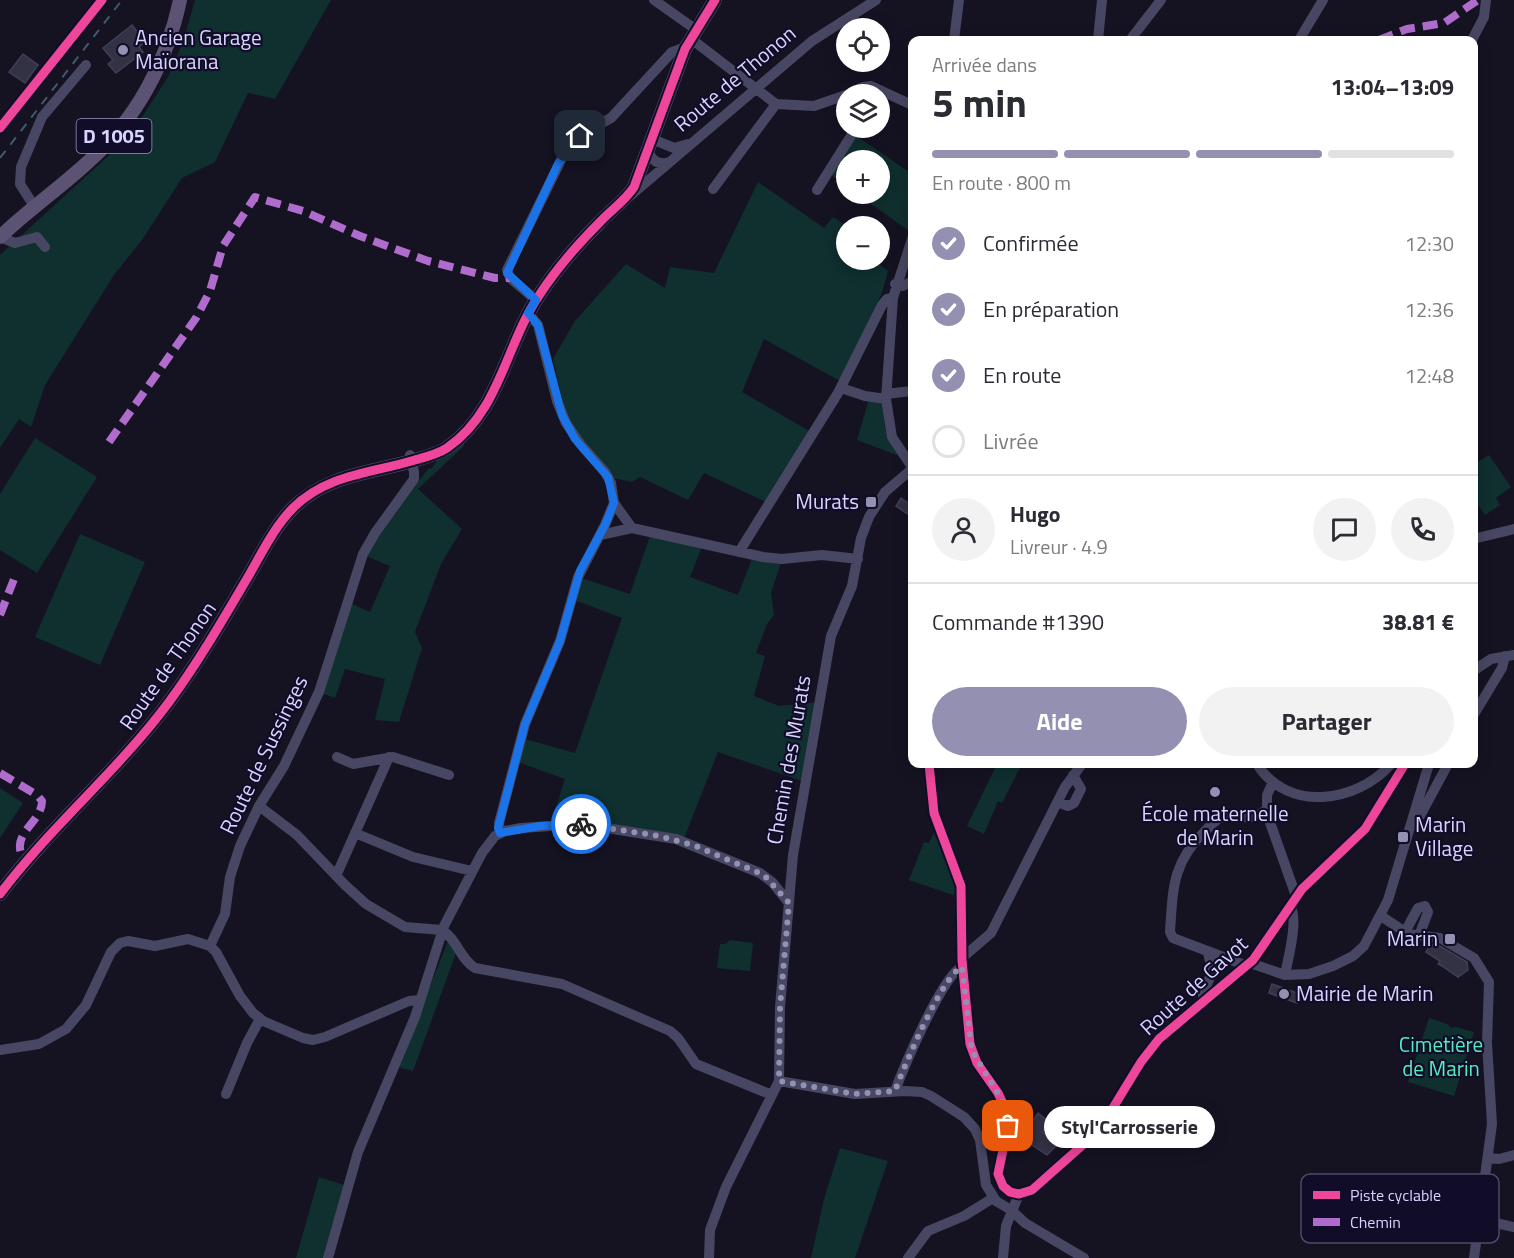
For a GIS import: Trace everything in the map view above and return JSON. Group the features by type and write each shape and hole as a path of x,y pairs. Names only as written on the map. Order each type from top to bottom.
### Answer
{"main road":[{"name":"D 1005","path":"0,237 89,162 132,114 163,57 180,0"},
{"path":"622,201 634,186 690,38 715,0"},
{"name":"Route de Thonon","path":"0,894 32,852 100,785 162,712 202,654 277,528 291,510 321,487 411,458 445,450 478,418 490,399 536,300 581,243 622,201"}],"street":[{"path":"0,128 12,111 32,91 102,0"},
{"path":"654,0 690,38 776,104 814,106 836,99"},
{"name":"Route de Thonon","path":"622,201 823,33 876,0"},
{"path":"954,36 959,0"},
{"path":"1098,36 1102,0"},
{"path":"1133,36 1161,0"},
{"path":"1301,36 1323,0"},
{"path":"1474,36 1484,17 1486,0"},
{"path":"536,300 510,278 507,270 560,160 582,134 611,118 672,52 690,38"},
{"path":"34,206 21,187 20,170 42,117 86,65"},
{"path":"890,97 908,104"},
{"path":"713,189 776,104"},
{"path":"0,117 12,111"},
{"path":"817,190 850,138"},
{"path":"670,162 661,164 655,162 650,145 674,148 691,143"},
{"path":"0,237 15,243 37,237 45,247"},
{"path":"908,250 893,298 886,397 892,437 908,462"},
{"path":"896,284 903,286 908,283"},
{"path":"744,553 754,525 796,463 841,388 879,309 885,301 893,298"},
{"path":"528,313 538,325 562,415 575,439 608,477 614,503 632,528"},
{"path":"841,388 865,396 886,397 908,392"},
{"name":"Route de Sussinges","path":"210,946 225,914 230,877 238,852 259,806 284,766 319,692 366,549 414,479 411,458"},
{"name":"Chemin des Murats","path":"779,1081 780,1007 795,838 828,650 834,626 852,586 862,533 876,505 892,485 908,471"},
{"path":"500,833 500,817 525,724 560,641 580,571 614,503"},
{"path":"600,535 632,528 777,559 822,555 858,559"},
{"path":"1478,538 1514,529"},
{"path":"1478,668 1491,660 1511,654"},
{"path":"1478,708 1511,654"},
{"path":"337,757 357,764 389,757 449,775"},
{"path":"336,876 389,757"},
{"path":"929,768 934,813 962,885 962,962 972,1051 1007,1112 1008,1126 998,1165 999,1178 1006,1189 1019,1194 1011,1210 1003,1242 1003,1258"},
{"path":"895,1091 908,1055 952,974 991,933 1058,802 1079,768"},
{"path":"1261,768 1273,782 1297,794 1336,796 1359,789 1387,768"},
{"name":"Route de Gavot","path":"1019,1194 1028,1193 1035,1188 1093,1135 1150,1049 1170,1028 1249,965 1293,901 1315,876 1360,835 1402,768"},
{"path":"1266,810 1253,819 1227,817 1218,819 1188,849 1174,876 1171,936 1177,941 1208,952 1285,975 1317,972 1353,956 1368,942 1381,916 1428,768"},
{"path":"1412,824 1419,816 1446,768"},
{"path":"1273,782 1267,795 1266,810 1293,901 1292,931 1285,975"},
{"path":"259,806 297,835 361,900 394,922 411,928 442,930 448,934 466,961 475,968 568,986 670,1031 678,1038 696,1064 772,1095"},
{"path":"328,1258 358,1152 410,1030 442,930 472,871 490,842 500,833 521,828 573,824 676,839 760,873 772,882 789,903"},
{"path":"355,833 413,857 472,871"},
{"path":"1405,932 1418,908 1425,906 1428,912 1419,936"},
{"path":"1381,916 1405,932 1443,940 1477,960 1487,977 1490,986 1487,1043 1492,1112 1485,1174"},
{"path":"0,1050 39,1044 72,1024 86,1005 111,952 120,943 128,941 155,946 183,940 197,941 210,946 216,952 245,1003 260,1019 298,1037 313,1040 332,1035 409,1001 420,1000"},
{"path":"1203,1002 1203,994 1212,972 1208,952"},
{"path":"226,1094 247,1043 260,1019"},
{"path":"708,1258 709,1236 719,1205 738,1160 779,1081 855,1094 895,1091 917,1092 931,1096 972,1124 980,1140 986,1185 993,1198 1025,1223 1084,1258"},
{"path":"1488,1158 1499,1160 1514,1155"},
{"path":"908,1258 921,1237 928,1231 963,1216 993,1198"},
{"path":"1499,1224 1514,1227"},
{"path":"1474,1258 1476,1243"}],"green space":[{"path":"195,0 331,0 275,99 248,93 215,162 182,178 142,240 114,275 45,385 31,427 19,419 0,448 0,255 129,137 168,77 183,42"},
{"path":"853,138 859,138 877,150 846,150"},
{"path":"890,159 908,171 908,230 871,204 890,204"},
{"path":"836,167 836,179 831,175"},
{"path":"758,182 824,228 833,217 836,219 836,270 888,271 882,293 840,381 764,339 742,392 811,432 766,502 704,473 688,500 640,477 632,482 613,478 574,430 565,413 553,359 575,321 626,264 665,288 670,267 714,273"},
{"path":"869,399 882,404 885,428 899,456 857,440"},
{"path":"35,438 97,477 37,573 0,550 0,494"},
{"path":"464,439 464,446 418,489 462,529 441,564 415,632 422,648 399,722 375,720 385,679 345,669 335,698 319,692 348,602 370,612 390,566 366,556 373,542 428,469 432,468 440,456"},
{"path":"1489,455 1511,487 1496,498 1500,505 1485,515 1478,505 1478,462"},
{"path":"651,533 703,544 690,577 738,595 753,556 782,559 771,593 774,615 767,624 756,653 765,656 754,696 779,706 819,702 805,782 718,752 683,841 550,825 565,779 518,762 525,739 575,753 622,618 572,599 578,577 630,594"},
{"path":"80,534 145,562 100,665 35,637"},
{"path":"995,768 1020,768 1002,803 998,801 984,834 967,826"},
{"path":"0,788 23,803 0,838"},
{"path":"934,832 954,877 956,892 953,895 909,880 924,842 929,843"},
{"path":"730,940 753,943 750,971 717,968 720,944 726,944"},
{"path":"448,941 455,956 413,1071 398,1067"},
{"name":"Cimetière de Marin","path":"1429,1018 1447,1024 1451,1028 1456,1027 1474,1032 1454,1096 1408,1082"},
{"path":"840,1148 888,1161 855,1258 811,1258 824,1199"},
{"path":"319,1177 344,1185 325,1258 296,1258"}],"building":[{"name":"Ancien Garage Maïorana","path":"132,25 145,42 139,47 143,52 116,73 108,64 113,60 103,48"},
{"path":"23,54 38,65 25,83 9,72"},
{"path":"901,498 908,503 908,514 896,506"},
{"path":"1431,944 1438,945 1467,962 1468,970 1458,977 1438,964 1440,961 1426,952"},
{"name":"Mairie de Marin","path":"1272,984 1300,994 1297,1003 1269,993"},
{"path":"1038,1113 1049,1122 1042,1132 1059,1143 1047,1155 1029,1143 1026,1148 1018,1142 1026,1127 1028,1128"}],"railway":[{"path":"0,158 122,0"}],"marked path":[{"path":"1389,36 1407,29 1444,23 1478,0"},
{"path":"109,442 196,318 210,291 223,246 255,197 303,211 360,236 428,261 495,278 510,278"},
{"path":"0,615 16,574"},
{"path":"0,773 37,795 42,801 41,809 22,836 20,843 25,861"}],"cycle path":[{"path":"0,128 102,0"},
{"path":"0,894 41,845 128,752 169,702 208,643 273,534 293,508 306,497 335,481 440,452 465,433 479,416 501,376 528,313 540,294 576,248 634,187 685,49 715,0"},
{"path":"929,768 934,813 961,886 962,960 970,1044 977,1063 998,1093 1007,1112 1008,1126 998,1174 1003,1186 1010,1192 1019,1194 1032,1190 1085,1143 1108,1116 1141,1062 1159,1039 1253,960 1302,889 1365,829 1403,768"}],"way so far":[{"path":"581,824 676,839 693,845 764,875 789,903 780,1007 779,1081 855,1094 895,1091 908,1055 920,1031 952,974 956,969 962,967 972,1051 977,1063 1005,1105 1008,1126"}],"place":[{"name":"Ancien Garage Maïorana","path":"123,50"},
{"name":"Murats","path":"871,502"},
{"name":"École maternelle de Marin","path":"1215,792"},
{"name":"Marin Village","path":"1403,837"},
{"name":"Marin","path":"1450,939"},
{"name":"Mairie de Marin","path":"1284,994"},
{"name":"Styl'Carrosserie","path":"1008,1126"}],"route":[{"path":"580,136 558,164 507,273 536,300 528,313 535,318 538,325 559,408 575,439 608,477 614,503 580,571 560,641 525,724 498,828 500,833 540,826 581,824"}]}
